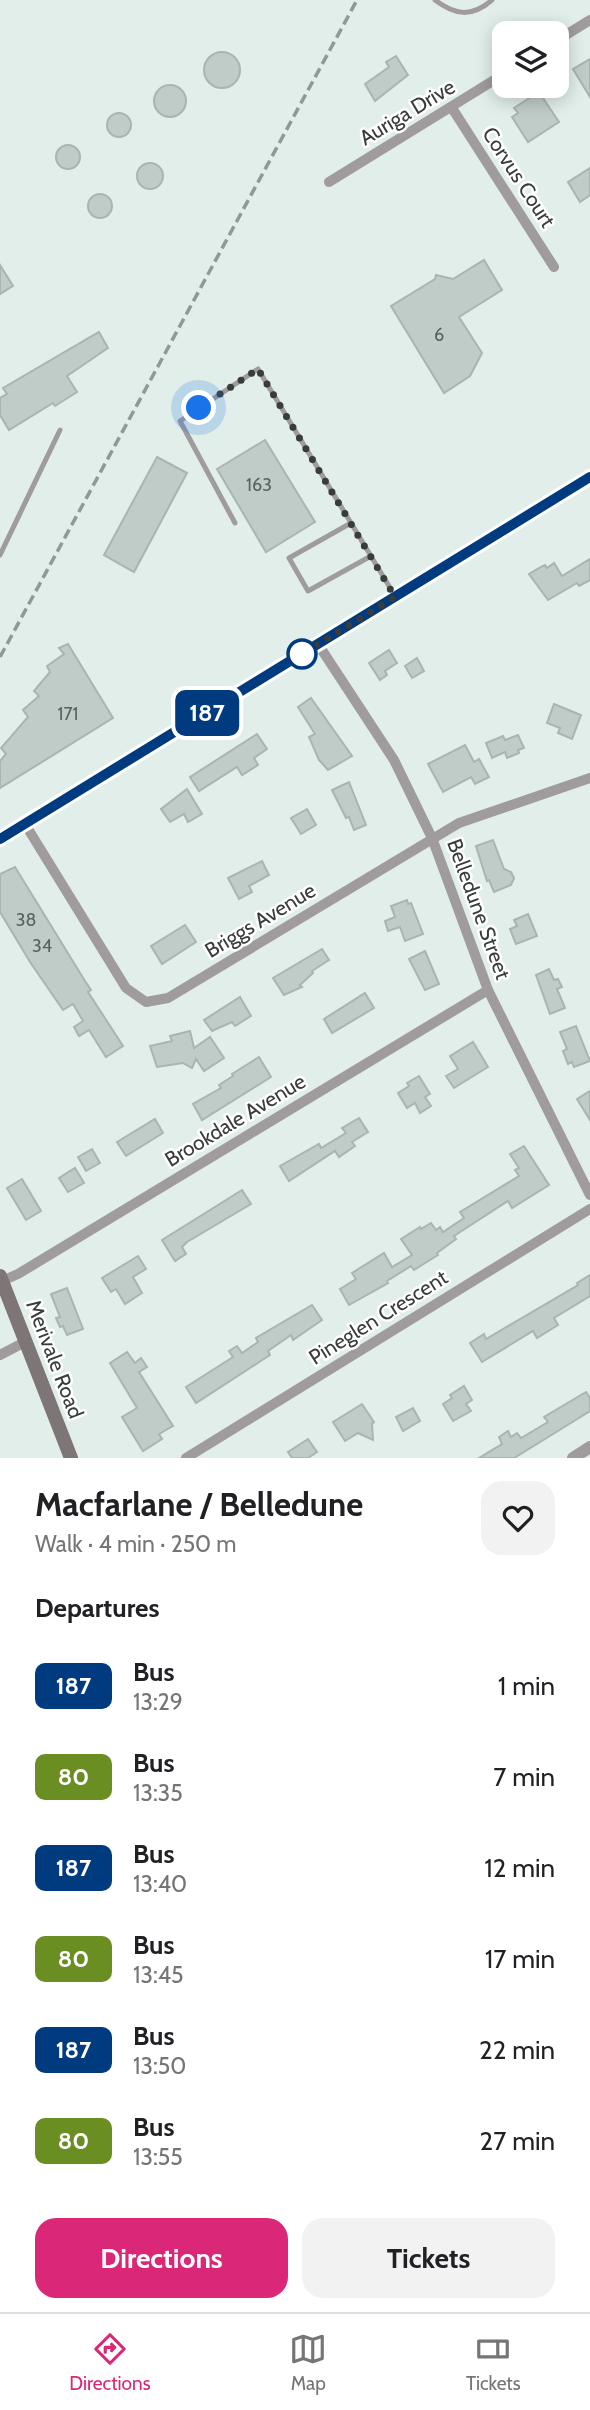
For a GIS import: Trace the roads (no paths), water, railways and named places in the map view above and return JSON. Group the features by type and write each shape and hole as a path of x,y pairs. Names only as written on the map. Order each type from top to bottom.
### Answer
{"main road":[{"name":"Merivale Road","path":"1,1278 71,1458"}],"street":[{"path":"569,33 590,20"},
{"name":"Auriga Drive","path":"329,182 492,82"},
{"name":"Corvus Court","path":"452,108 554,267"},
{"path":"0,839 590,477"},
{"name":"Belledune Street","path":"318,644 394,760 432,838 488,990 590,1195"},
{"name":"Briggs Avenue","path":"25,824 93,939 126,988 146,1002 168,998 459,823 590,778"},
{"name":"Brookdale Avenue","path":"1,1278 18,1274 488,990"},
{"name":"Pineglen Crescent","path":"186,1458 590,1209"},
{"path":"0,1355 25,1342"},
{"path":"573,1458 590,1447"}],"lane":[{"path":"435,0 451,12 469,13 492,0"},
{"path":"235,523 180,421 258,369 395,597"},
{"path":"0,555 60,429"},
{"path":"351,523 289,558 308,591 372,556"}],"railway":[{"path":"0,657 357,0"}]}
